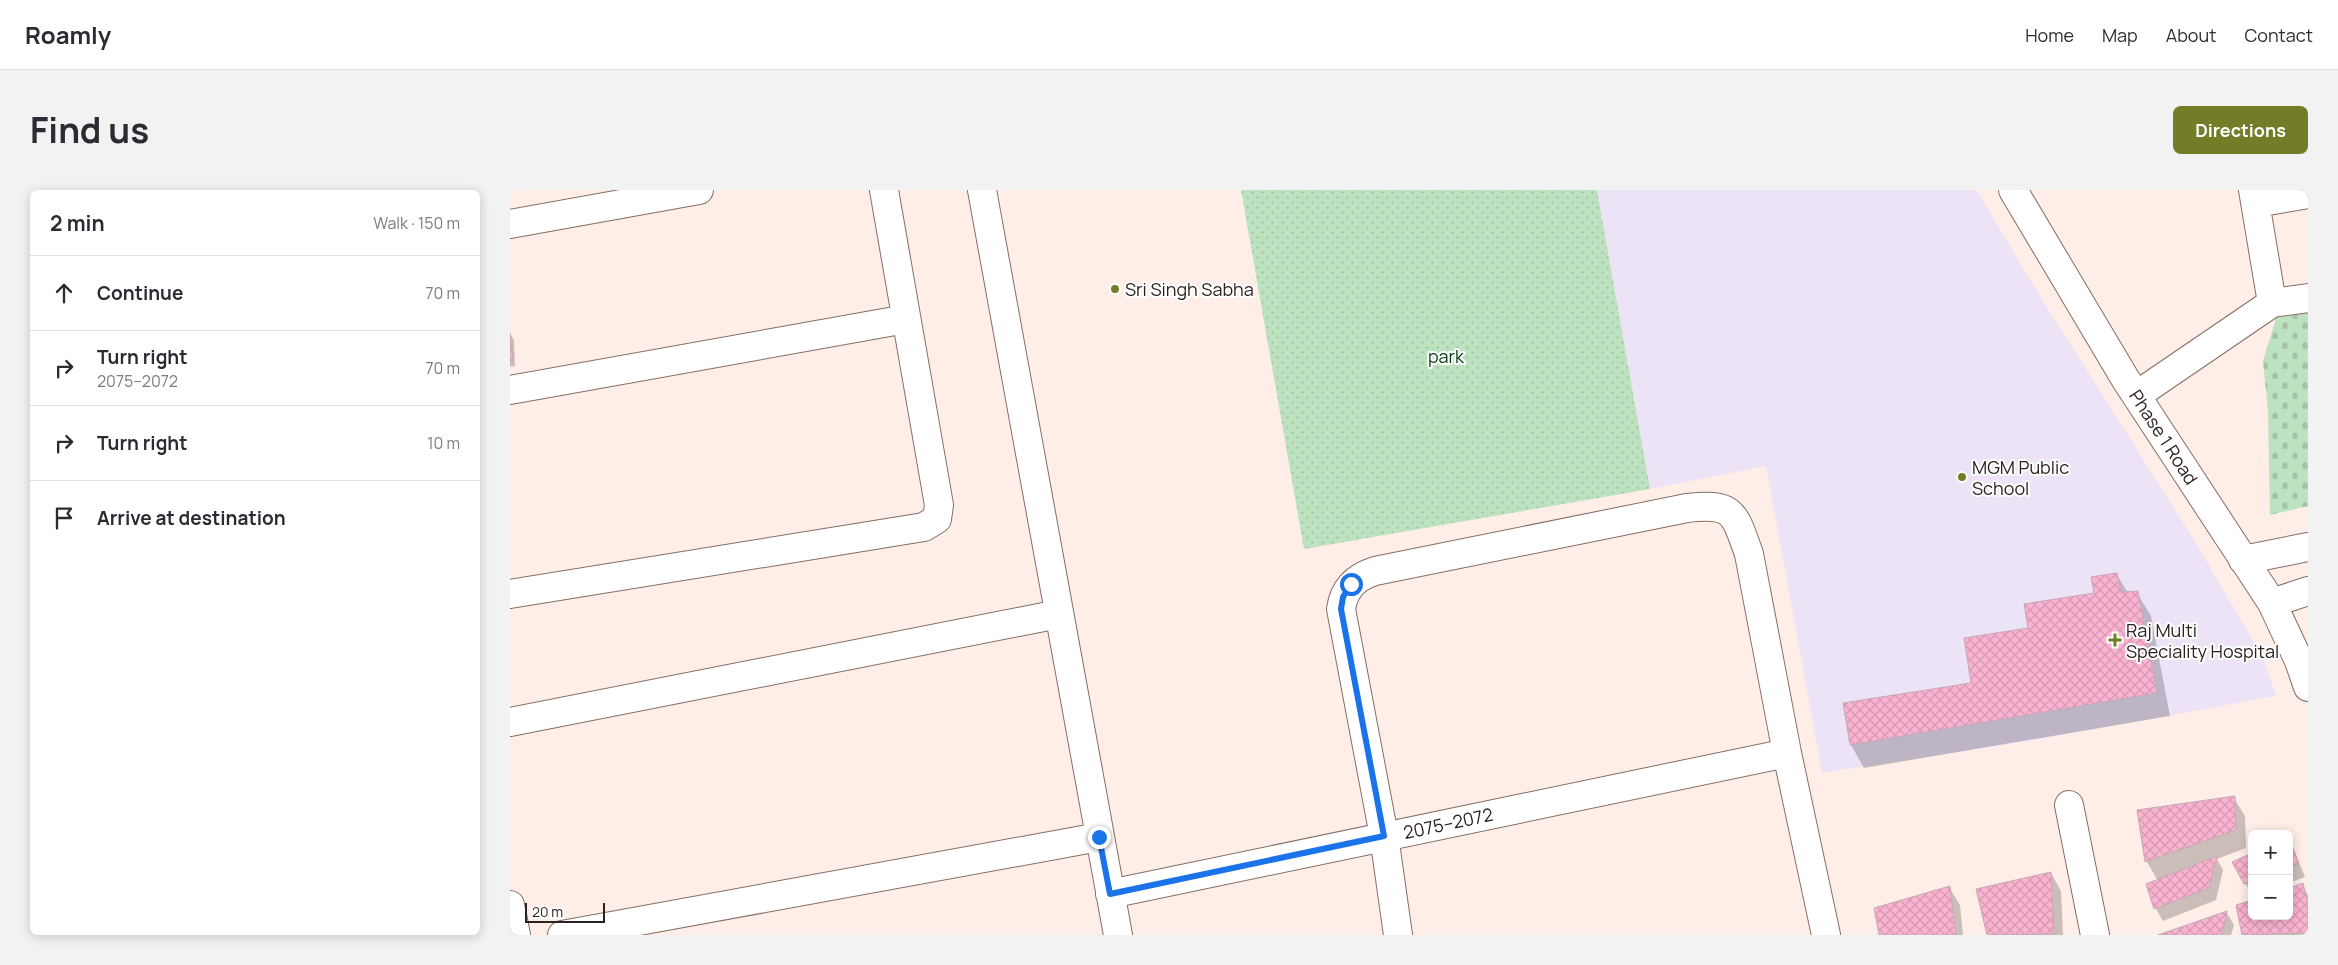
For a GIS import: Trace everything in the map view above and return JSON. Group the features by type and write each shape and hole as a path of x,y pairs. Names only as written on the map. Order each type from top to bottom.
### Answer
{"street":[{"path":"510,224 699,190"},
{"path":"510,594 924,527 937,519 939,505 884,190"},
{"name":"Phase 1 Road","path":"2013,190 2137,394 2272,603 2299,661 2308,687"},
{"path":"988,191 1059,614 1118,935"},
{"path":"2272,303 2254,197 2308,194"},
{"path":"2137,394 2272,303 2308,298"},
{"path":"510,390 906,319"},
{"path":"1398,935 1384,836 1341,609 1343,597 1351,584 1360,576 1375,571 1687,508 1713,505 1732,513 1749,554 1787,753 1826,935"},
{"path":"2243,560 2308,547"},
{"path":"2272,603 2308,591"},
{"path":"510,722 1059,614"},
{"name":"2075--2072","path":"1110,894 1787,753"},
{"path":"2069,804 2095,935"},
{"path":"562,935 1099,837"},
{"path":"510,905 516,935"}],"shaded area":[{"name":"MGM Public School","path":"1597,190 1977,190 2028,277 2196,543 2263,658 2276,696 2023,742 1822,773 1766,466 1650,489"}],"green space":[{"name":"park","path":"1241,190 1597,190 1650,489 1304,549"},
{"path":"2308,298 2308,506 2270,515 2268,411 2263,361 2281,302"}],"building":[{"path":"510,333 513,361 510,361"},
{"path":"2117,573 2121,592 2138,591 2157,693 1850,745 1843,703 1971,683 1964,638 2028,628 2024,604 2094,593 2091,577"},
{"path":"2235,796 2236,830 2145,862 2137,810"},
{"path":"2293,848 2299,864 2293,866"},
{"path":"2248,855 2248,883 2244,884 2232,862"},
{"path":"2217,856 2209,888 2154,909 2146,884"},
{"path":"2051,872 2054,934 1987,935 1976,889"},
{"path":"2303,883 2308,904 2308,933 2242,935 2236,905 2248,901 2248,920 2293,920 2293,887"},
{"path":"1950,886 1956,935 1879,935 1874,908"},
{"path":"2227,911 2222,935 2158,935"}],"place":[{"name":"Sri Singh Sabha","path":"1115,289"},
{"name":"MGM Public School","path":"1962,477"},
{"name":"Raj Multi Speciality Hospital","path":"2115,640"}],"route":[{"path":"1099,837 1110,894 1384,836 1341,609 1343,597 1351,584"}]}
